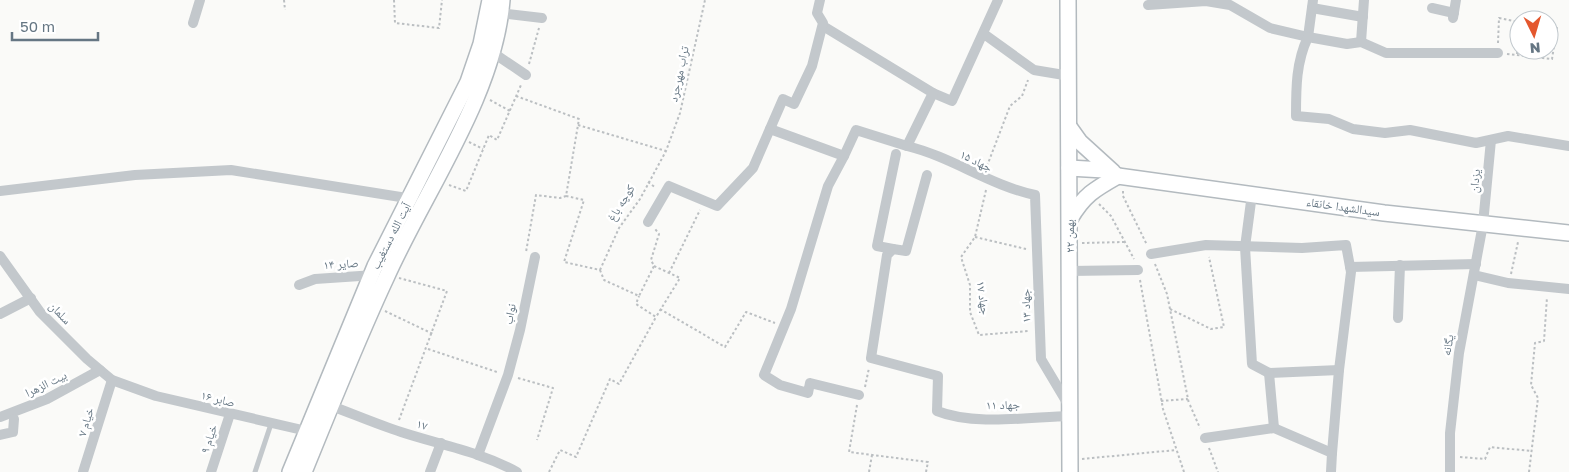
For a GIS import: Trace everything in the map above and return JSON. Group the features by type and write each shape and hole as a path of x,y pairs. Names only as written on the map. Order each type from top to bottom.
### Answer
{"main road":[{"name":"آیت الله دستغیب","path":"290,472 313,433 468,82 481,44 490,0"},
{"name":"۲۲ بهمن","path":"1068,0 1071,244 1070,466"},
{"name":"آیت الله دستغیب","path":"417,200 436,180 477,93 492,52 501,6"},
{"path":"1070,128 1095,157 1120,176 1089,193 1080,202 1070,220"},
{"name":"سیدالشهدا خانقاء","path":"1070,173 1108,179 1120,176 1384,213 1569,233"},
{"name":"آیت الله دستغیب","path":"325,404 374,306 382,276"},
{"name":"آیت الله دستغیب","path":"304,472 313,433"}],"street":[{"path":"193,23 200,0"},
{"path":"648,222 669,186 717,206 753,168 783,99 794,104 812,66 822,26 817,13 820,0"},
{"path":"822,26 933,93 952,101 972,53 984,34 998,0"},
{"path":"1361,42 1364,0"},
{"path":"1432,8 1454,16 1456,0"},
{"path":"1148,5 1206,1 1230,5 1270,28 1347,44 1361,42 1386,53 1498,54"},
{"path":"1363,17 1312,4 1308,37 1300,54 1296,88 1296,116 1329,119 1353,129 1385,133 1410,130 1476,143 1508,136 1569,146"},
{"path":"501,6 542,18"},
{"path":"984,34 1034,70 1070,76"},
{"path":"492,52 526,75"},
{"path":"907,146 933,93"},
{"path":"770,129 844,156 828,186 784,327 764,375 780,385 808,392 810,383 859,396"},
{"name":"جهاد ۱۵","path":"844,156 856,130 928,152 985,179 1035,195"},
{"name":"یزدان","path":"1483,224 1491,140"},
{"path":"896,154 877,246 906,251 927,175"},
{"path":"0,191 144,174 231,170 417,200"},
{"path":"1252,194 1245,247 1252,364 1270,373 1339,370"},
{"name":"جهاد ۱۳","path":"1035,195 1041,359 1070,412"},
{"name":"یگانه","path":"1450,472 1450,433 1459,353 1483,224"},
{"path":"1151,254 1206,245 1245,247 1346,245 1350,267 1348,312 1339,370 1331,472"},
{"path":"871,358 887,255 892,248"},
{"name":"سلمان","path":"0,257 40,312 112,380"},
{"name":"نواب","path":"478,455 508,375 520,330 535,257"},
{"path":"1350,267 1476,264"},
{"path":"1398,318 1400,266"},
{"path":"1070,271 1138,270"},
{"path":"1474,275 1508,283 1569,289"},
{"name":"صایر ۱۴","path":"299,285 315,279 382,276"},
{"path":"0,314 31,298"},
{"name":"جهاد ۱۱","path":"871,358 938,376 938,411 950,416 986,418 1070,412"},
{"name":"بیت الزهرا","path":"0,417 47,399 100,370"},
{"path":"1270,373 1274,428"},
{"name":"صابر ۱۶","path":"112,380 156,396 313,433"},
{"name":"خیام ۷","path":"83,472 112,380"},
{"name":"۱۷","path":"325,404 395,430 478,455 518,472"},
{"name":"خیام ۹","path":"212,472 230,414"},
{"path":"0,435 13,432 14,419"},
{"path":"1204,438 1274,428 1332,453"},
{"path":"430,472 441,443"}],"lane":[{"path":"255,472 271,424"}],"path":[{"path":"284,0 285,10"},
{"path":"394,0 395,23 439,28 442,0"},
{"name":"تراب مهرجرد","path":"666,151 680,113 705,0"},
{"path":"436,180 466,191 489,135 497,140 526,75 542,18"},
{"path":"1509,20 1499,18 1498,54 1509,55"},
{"name":"جهاد ۱۷","path":"1034,70 1022,96 1010,106 985,179 975,237 961,257 970,285 970,312 979,335 1040,330"},
{"path":"477,93 510,111"},
{"path":"516,96 578,119 566,196"},
{"path":"578,125 666,151"},
{"name":"کوچه باغ","path":"600,270 619,228 634,207 666,151"},
{"path":"1120,176 1123,196 1151,254 1167,294 1189,404"},
{"path":"1089,193 1111,216 1138,270 1161,401 1184,472"},
{"path":"535,257 526,253 536,195 560,198 566,196 584,200 564,262 600,270 604,280 639,296"},
{"path":"668,273 704,200"},
{"path":"634,207 659,234 652,260 654,266 636,304 656,317"},
{"path":"1508,283 1520,229"},
{"path":"975,237 1036,251"},
{"path":"1071,244 1124,242"},
{"path":"1170,309 1211,329 1224,327 1206,245"},
{"path":"549,472 560,450 576,457 610,379 619,384 660,309 680,278 654,266"},
{"path":"382,276 447,292 433,334 395,430"},
{"path":"1529,472 1538,398 1531,386 1535,343 1544,341 1547,286"},
{"path":"374,306 433,334"},
{"path":"660,309 725,347 746,312 784,327"},
{"path":"871,358 866,384 859,396 848,452 928,462 926,472"},
{"path":"1161,401 1187,399 1218,472"},
{"path":"1450,457 1485,459 1490,447 1531,451"},
{"path":"1070,466 1176,450"},
{"path":"869,472 872,455"}]}
